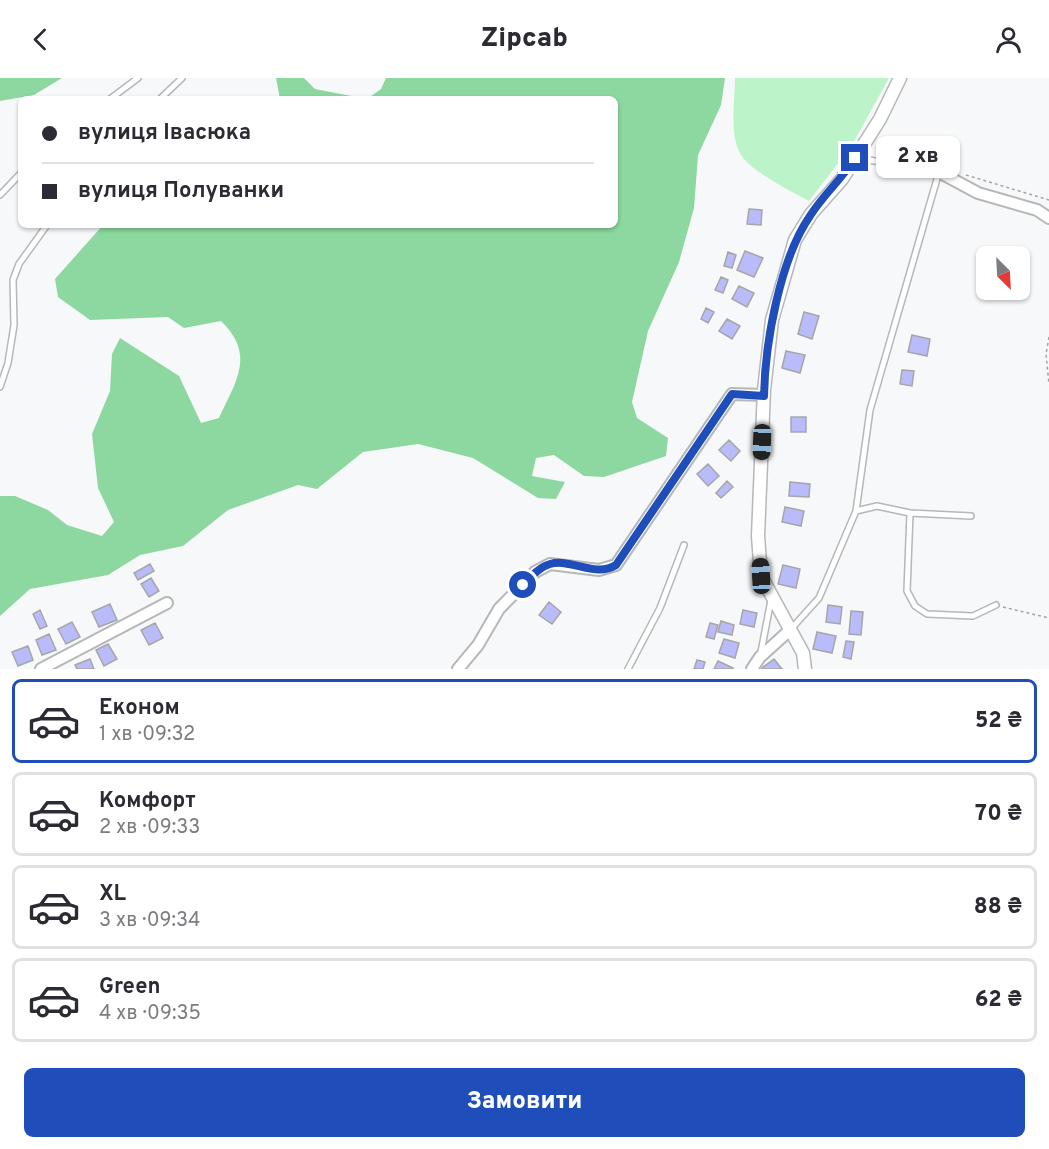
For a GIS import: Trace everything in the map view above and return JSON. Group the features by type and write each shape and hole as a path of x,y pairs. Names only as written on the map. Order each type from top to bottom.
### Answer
{"street":[{"path":"805,669 802,653 791,629 771,598 761,576 758,536 764,396 772,320 795,240 811,214 842,179 880,119 900,78"},
{"path":"939,172 978,193 1037,210 1049,218"},
{"path":"458,669 478,645 499,609 535,573 550,564 599,570 616,565 732,394 764,396"},
{"path":"41,669 61,665 167,603"},
{"path":"752,669 760,657 791,629"}],"lane":[{"path":"114,96 138,78"},
{"path":"163,96 182,78"},
{"path":"791,629 819,598 856,511 870,410 939,172 855,158"},
{"path":"0,195 18,175"},
{"path":"0,387 8,363 15,325 14,280 19,264 45,228"},
{"path":"856,511 877,506 910,513 971,516"},
{"path":"910,513 907,591 915,606 927,614 973,616 996,605"},
{"path":"628,669 660,608 684,546"},
{"path":"760,657 766,638 771,598"}],"path":[{"path":"966,175 1049,200"},
{"path":"1049,337 1046,354 1049,382"},
{"path":"996,605 1049,618"}],"green space":[{"path":"0,78 62,78 34,95 0,101"},
{"path":"276,78 304,78 315,89 351,96 279,96"},
{"path":"386,78 725,78 721,105 698,155 694,208 679,262 648,331 632,402 637,418 668,438 666,456 604,477 584,476 554,455 536,458 532,476 565,482 556,499 538,498 473,458 418,444 363,452 317,489 298,485 228,510 183,546 140,555 108,575 30,589 0,616 0,496 15,496 48,510 67,525 102,536 114,522 98,488 92,434 110,391 112,354 120,338 179,376 201,423 219,418 240,368 238,345 232,333 221,321 184,328 168,317 90,320 58,297 55,279 100,228 618,228 618,96 371,96 381,89"},
{"path":"735,78 889,78 852,145 809,201 761,173 740,153 733,116"}],"building":[{"path":"749,209 762,210 761,225 747,224"},
{"path":"745,251 763,258 754,277 737,270"},
{"path":"728,252 736,255 732,268 724,266"},
{"path":"721,277 728,280 723,293 715,290"},
{"path":"739,286 754,293 747,307 732,299"},
{"path":"706,308 714,312 708,323 701,319"},
{"path":"804,312 819,316 812,339 798,334"},
{"path":"727,319 740,326 732,339 719,331"},
{"path":"912,335 930,339 927,356 908,352"},
{"path":"786,351 805,355 800,373 782,368"},
{"path":"902,370 914,371 912,386 900,384"},
{"path":"791,417 806,417 806,432 791,432"},
{"path":"729,440 740,451 731,461 719,450"},
{"path":"708,464 719,476 708,486 697,474"},
{"path":"727,481 733,487 721,498 716,493"},
{"path":"790,482 810,484 809,497 789,496"},
{"path":"785,507 804,511 801,526 782,522"},
{"path":"150,564 154,571 138,580 134,573"},
{"path":"783,565 800,569 796,588 778,584"},
{"path":"151,578 159,591 149,597 141,584"},
{"path":"549,602 561,612 552,624 539,615"},
{"path":"110,604 117,620 99,627 92,612"},
{"path":"828,605 842,607 840,624 826,622"},
{"path":"40,610 47,626 40,629 33,614"},
{"path":"743,610 757,613 754,627 740,624"},
{"path":"851,611 863,612 861,635 849,634"},
{"path":"721,621 734,625 732,635 718,632"},
{"path":"72,622 80,637 66,644 58,629"},
{"path":"155,623 163,638 149,645 141,630"},
{"path":"710,623 718,625 714,639 706,637"},
{"path":"817,632 836,636 832,653 813,649"},
{"path":"49,634 56,650 42,655 36,640"},
{"path":"724,639 739,643 735,658 719,653"},
{"path":"846,641 854,642 851,659 843,657"},
{"path":"108,644 117,659 104,666 96,650"},
{"path":"28,646 33,660 18,666 12,652"},
{"path":"90,659 94,669 77,669 75,665"},
{"path":"774,659 782,669 762,668"},
{"path":"697,660 705,662 703,669 694,669"},
{"path":"718,661 733,668 733,669 714,669"}],"route":[{"path":"523,585 535,573 550,564 599,570 616,565 732,394 764,396 772,320 795,240 811,214 842,179 855,158"}]}
